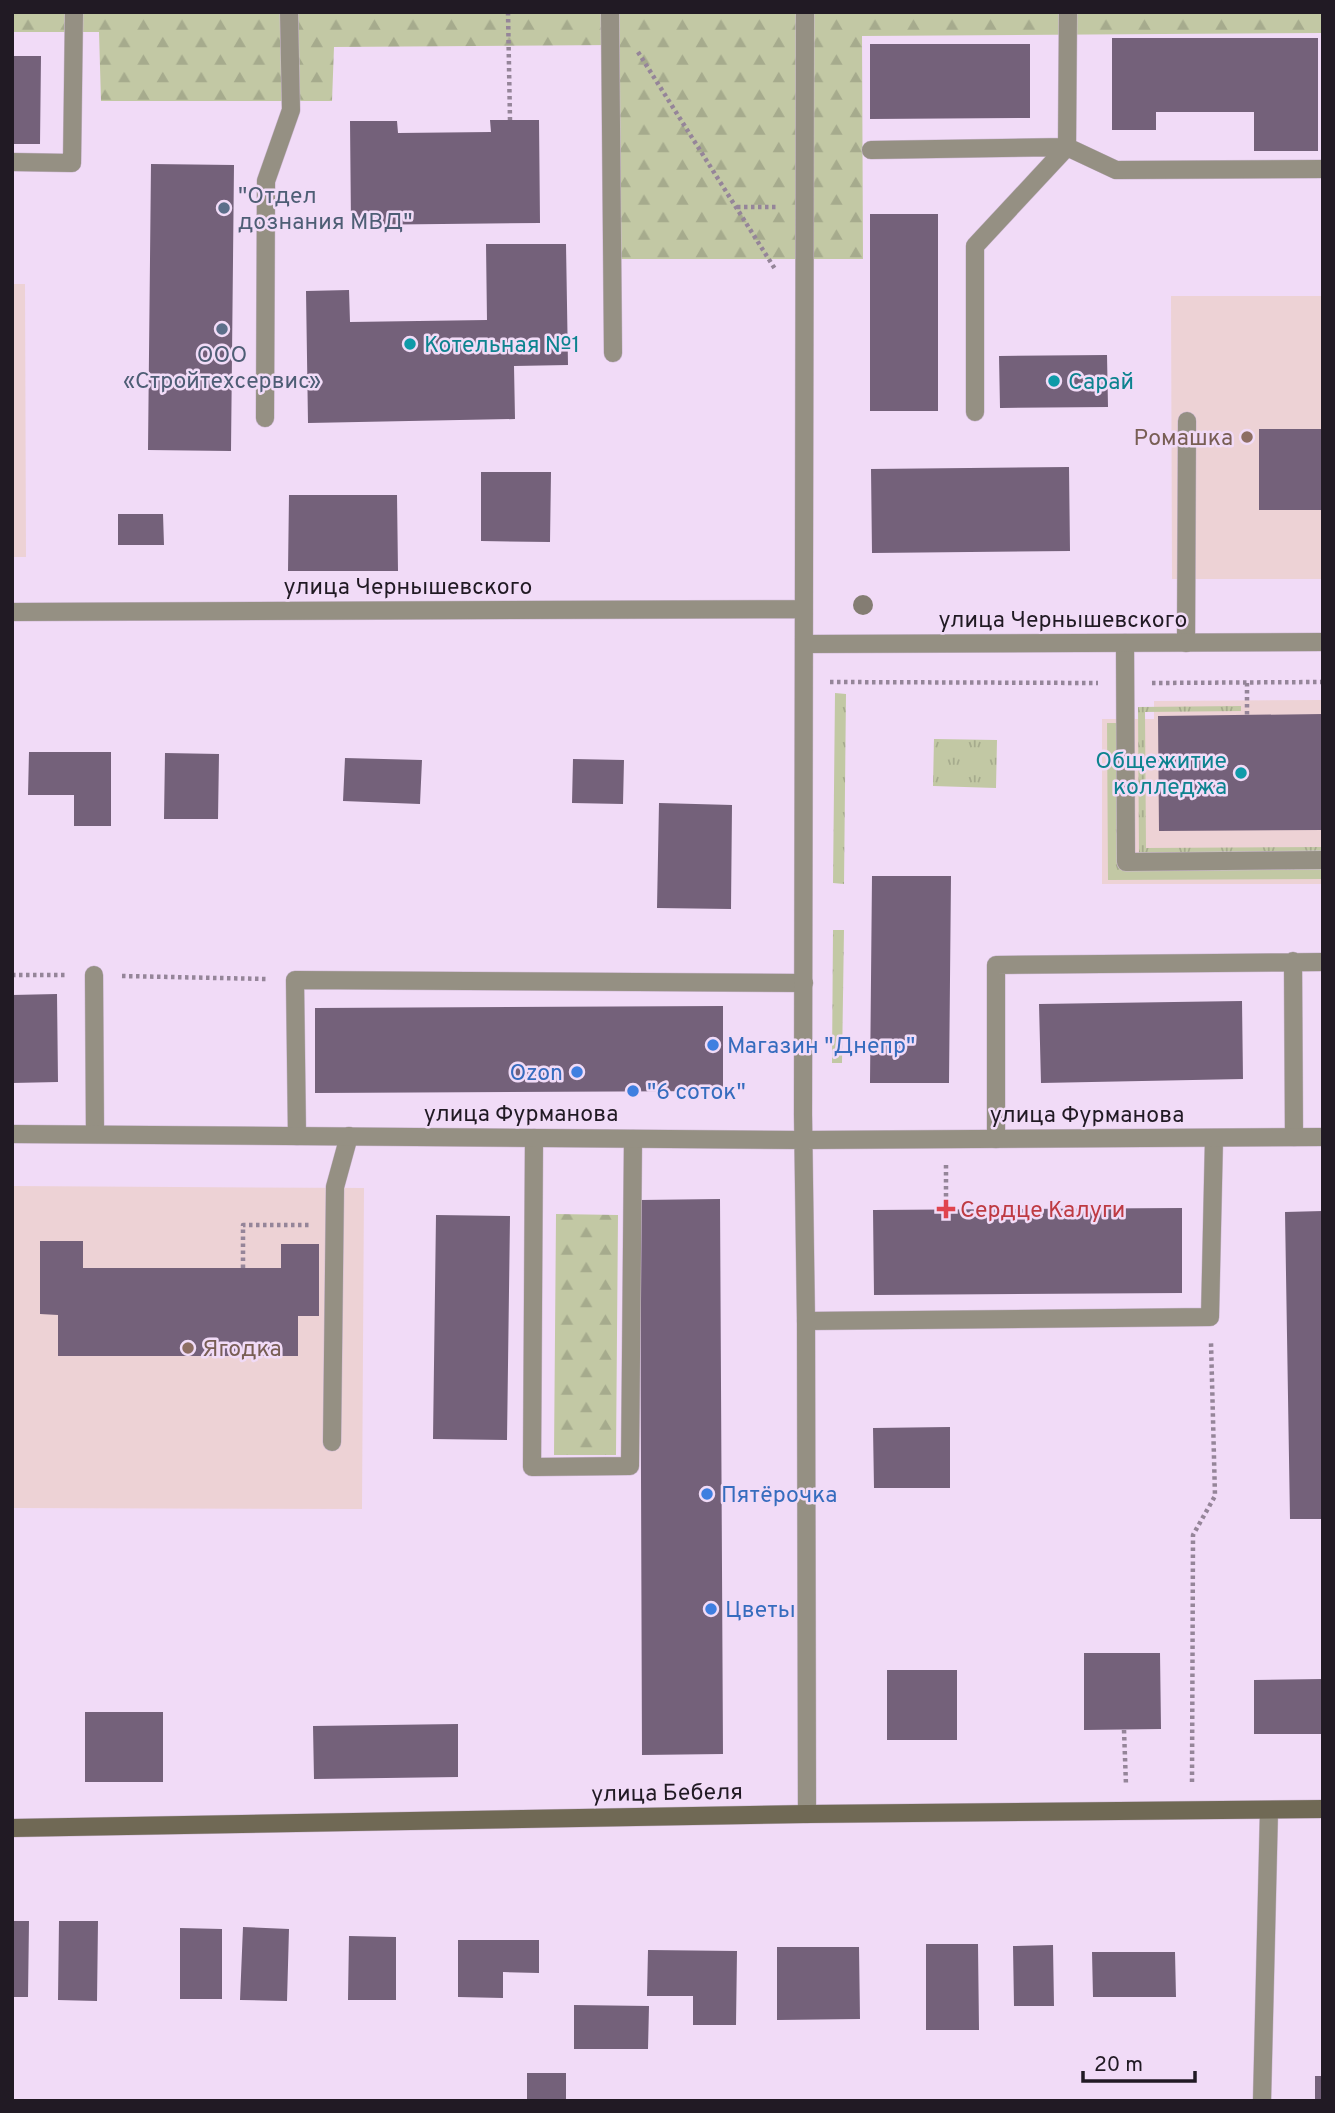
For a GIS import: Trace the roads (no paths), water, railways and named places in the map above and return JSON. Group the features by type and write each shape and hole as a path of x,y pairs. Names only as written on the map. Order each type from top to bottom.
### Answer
{"street":[{"path":"12,162 72,163 74,12"},
{"path":"265,418 265,180 291,110 289,12"},
{"path":"610,12 613,353"},
{"path":"805,12 803,1140 807,1814"},
{"path":"975,412 975,246 1067,147 1068,12"},
{"path":"871,150 1067,147 1116,170 1323,169"},
{"path":"1186,643 1187,421"},
{"name":"улица Чернышевского","path":"12,612 804,609"},
{"name":"улица Чернышевского","path":"804,644 1323,642"},
{"path":"1125,643 1126,862 1323,860"},
{"path":"1293,961 1294,1137"},
{"path":"996,1139 996,965 1323,962"},
{"path":"94,975 95,1134"},
{"path":"297,1136 295,980 804,983"},
{"name":"улица Фурманова","path":"12,1134 803,1140 1323,1137"},
{"path":"332,1442 335,1187 349,1136"},
{"path":"534,1138 532,1467 630,1466 633,1139"},
{"path":"806,1321 1210,1317 1214,1138"},
{"name":"улица Бебеля","path":"12,1828 807,1814 1323,1809"},
{"path":"1262,2101 1269,1810"}],"place":[{"name":"\"Отдел дознания МВД\"","path":"224,208"},
{"name":"ООО «Стройтехсервис»","path":"222,329"},
{"name":"Котельная №1","path":"410,344"},
{"name":"Сарай","path":"1054,381"},
{"name":"Ромашка","path":"1247,437"},
{"name":"Общежитие колледжа","path":"1241,773"},
{"name":"Магазин \"Днепр\"","path":"713,1045"},
{"name":"Ozon","path":"577,1072"},
{"name":"\"6 соток\"","path":"633,1091"},
{"name":"Сердце Калуги","path":"946,1209"},
{"name":"Ягодка","path":"188,1348"},
{"name":"Пятёрочка","path":"707,1494"},
{"name":"Цветы","path":"711,1609"}]}
